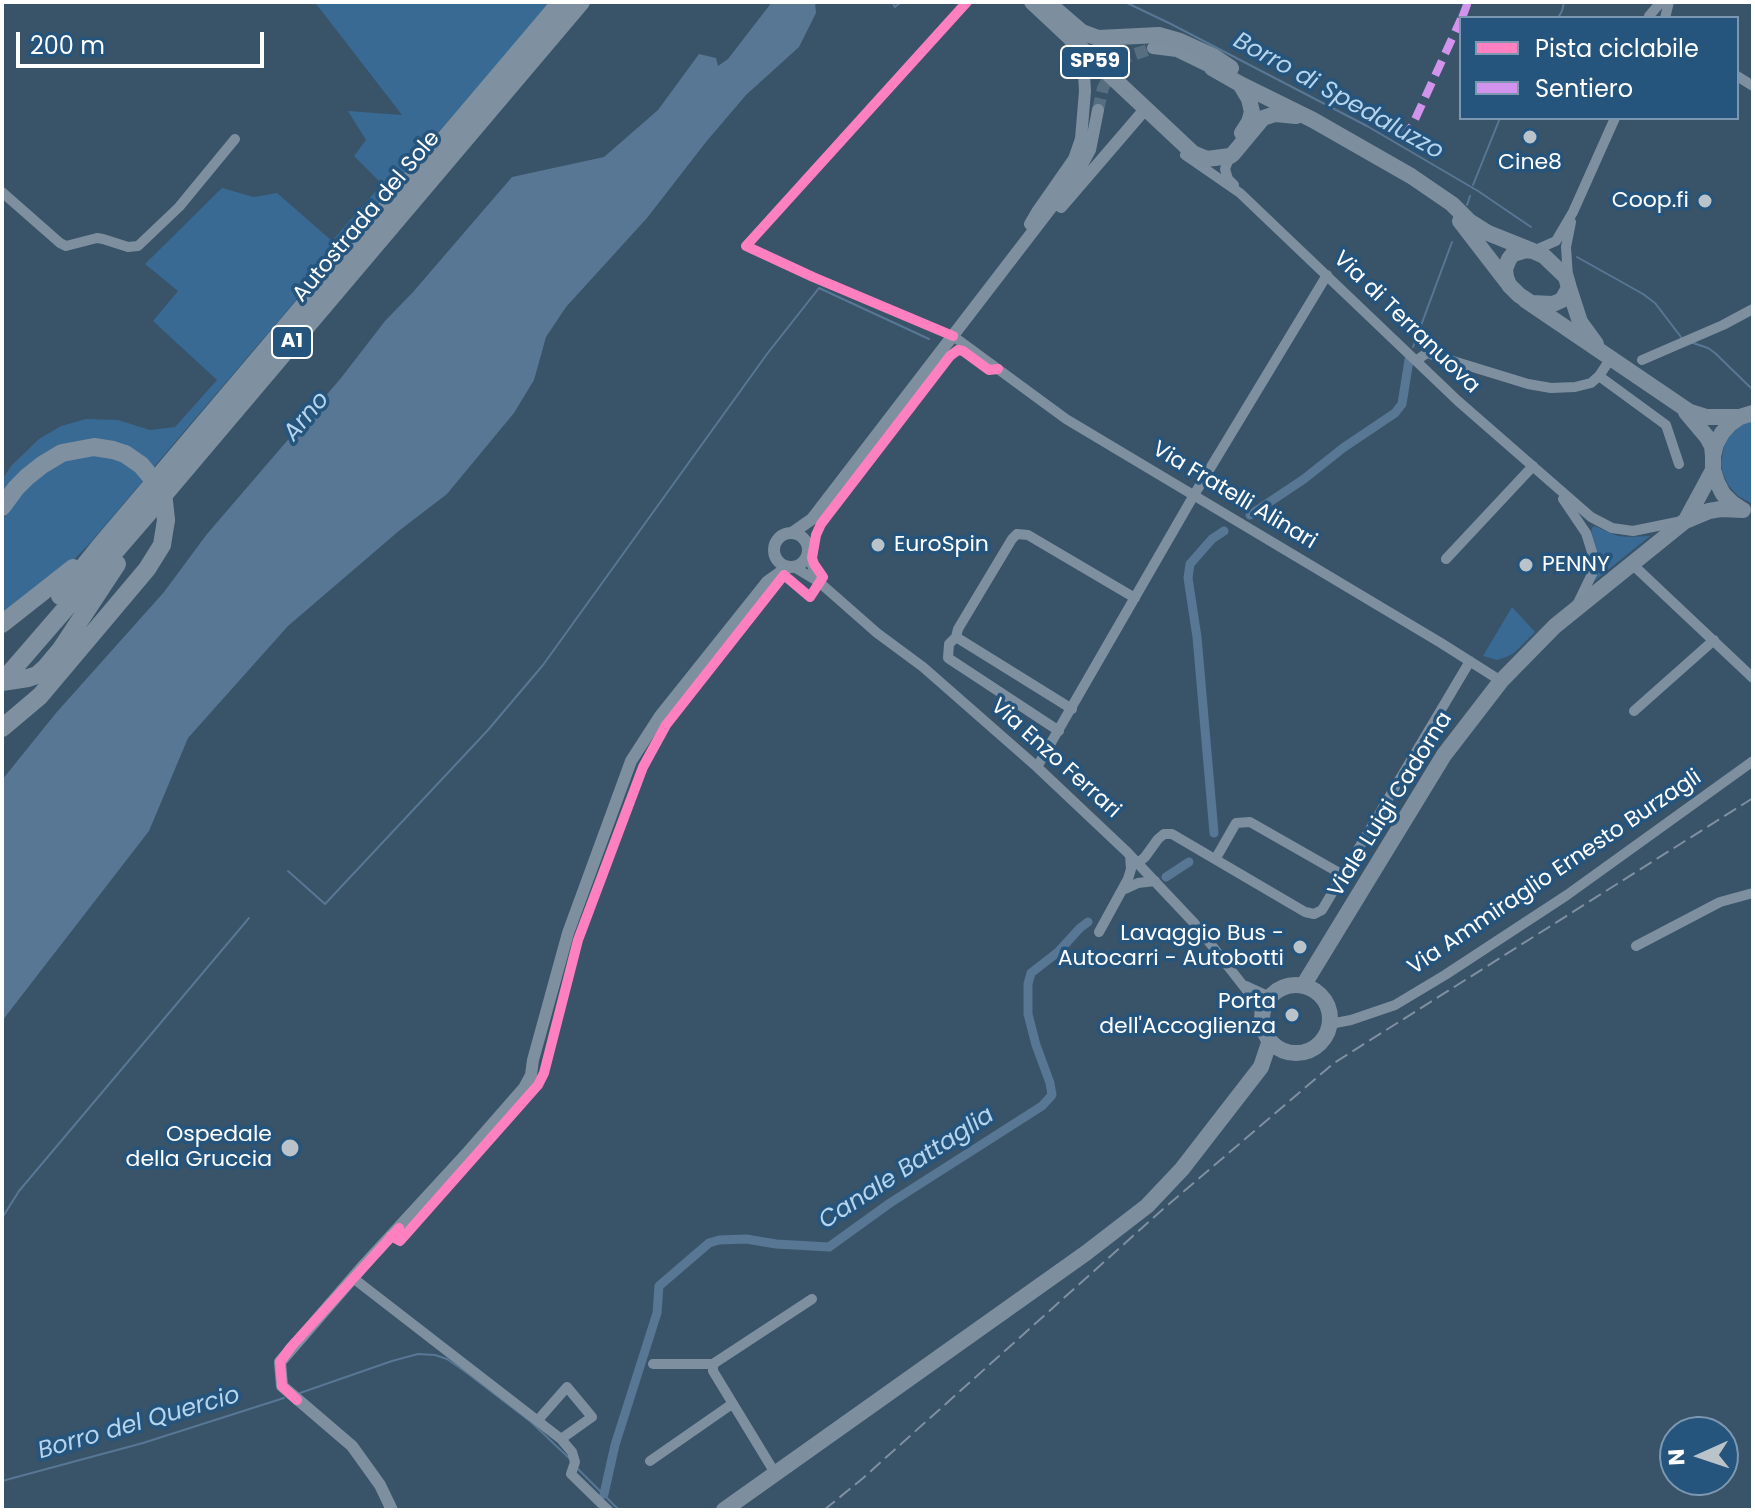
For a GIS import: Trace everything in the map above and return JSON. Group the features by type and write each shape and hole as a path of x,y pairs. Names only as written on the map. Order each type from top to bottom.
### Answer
{"highway":[{"name":"Autostrada del Sole","path":"2,664 561,2"},
{"name":"Autostrada del Sole","path":"2,682 581,2"},
{"path":"2,507 16,488 42,465 62,453 94,447 125,454 141,465 156,483 164,501 166,520 162,545 147,569 40,696 2,728"},
{"path":"2,682 33,677 50,663 156,504"},
{"path":"2,624 100,546"}],"main road":[{"name":"SP59","path":"1032,2 1193,153 1207,159 1230,156"},
{"path":"1039,2 1194,142 1207,149 1226,147 1235,141 1249,122 1252,112 1247,78 1213,56 1159,35 1098,38 1082,32 1047,2"},
{"path":"1212,68 1313,120 1429,187 1488,233 1544,256 1566,277 1580,322 1607,355"},
{"path":"1230,156 1263,118 1287,114 1313,120"},
{"path":"1429,187 1456,216 1509,285 1525,300 1690,412 1706,417 1747,415"},
{"path":"1509,285 1505,269 1509,259 1517,252 1533,251"},
{"path":"1525,300 1535,304 1553,304 1562,300 1568,286"},
{"path":"1676,403 1694,420 1712,446 1717,482 1723,494 1748,511"},
{"name":"Viale Luigi Cadorna","path":"1685,521 1713,463 1716,444 1722,433 1730,424 1747,415"},
{"name":"Viale Luigi Cadorna","path":"1303,986 1444,755 1501,681 1572,612 1685,521 1721,509 1748,511"},
{"name":"Viale Luigi Cadorna","path":"1319,994 1321,959"},
{"path":"1303,986 1319,994 1330,1013 1330,1024 1319,1044 1297,1053 1285,1051 1264,1031 1267,1004 1285,987 1303,986"},
{"path":"1261,1067 1270,1040"},
{"path":"724,1510 1086,1253 1147,1206 1182,1169 1261,1067 1285,1051"}],"street":[{"path":"1016,252 1037,212 1074,159 1081,139 1084,74 1069,37"},
{"path":"1153,48 1177,51 1212,68"},
{"name":"Via di Terranuova","path":"1092,59 1141,114 1191,160 1240,193"},
{"path":"792,533 812,519 1077,174 1090,150 1098,110"},
{"path":"1016,252 1049,221 1141,114"},
{"path":"1533,251 1556,241 1573,212 1614,120"},
{"path":"2,192 66,246 97,238 128,247 138,246 179,207 235,139"},
{"name":"Via di Terranuova","path":"1230,156 1225,169 1228,179 1240,193 1458,401 1533,466 1564,500 1586,533 1592,552 1592,574 1572,612"},
{"path":"1568,286 1566,247 1573,212"},
{"path":"1508,240 1533,243 1546,241 1560,233"},
{"path":"1037,767 1194,495 1327,275"},
{"path":"1642,360 1753,309"},
{"name":"Via Fratelli Alinari","path":"953,336 1066,419 1501,681"},
{"path":"1417,360 1427,353 1551,388 1591,383 1599,376 1607,355"},
{"path":"1599,376 1666,425 1679,464"},
{"path":"1446,559 1533,466"},
{"name":"Via di Terranuova","path":"1546,479 1591,517 1612,528 1633,531 1685,521"},
{"path":"392,1510 380,1485 352,1446 282,1386 280,1362 524,1088 531,1075 568,933 631,761 660,716 767,582 803,562 812,519"},
{"path":"767,582 778,538 792,533 801,536 819,582"},
{"path":"1059,731 948,658 949,644 1017,534 1028,535 1135,598"},
{"path":"775,557 791,567"},
{"path":"1631,563 1753,678"},
{"name":"Via Enzo Ferrari","path":"791,567 819,582 877,633 923,667 1037,767 1134,859 1195,924 1244,986 1267,1004"},
{"path":"956,637 1072,709"},
{"path":"1634,711 1714,640"},
{"path":"1099,932 1123,891 1134,859 1145,857 1164,834 1177,836 1305,912 1314,914 1322,910 1470,661"},
{"name":"Via Ammiraglio Ernesto Burzagli","path":"1330,1024 1395,1005 1445,975 1567,895 1753,761"},
{"path":"1216,858 1236,823 1245,821 1343,875"},
{"path":"1123,891 1138,883 1155,881"},
{"path":"1636,946 1720,902 1753,893"},
{"path":"1244,986 1267,1004"},
{"path":"353,1278 561,1439 572,1452 575,1462 571,1474 608,1510"},
{"path":"653,1364 713,1364 812,1299"},
{"path":"713,1364 713,1371 775,1473"},
{"path":"538,1420 567,1387 592,1417 561,1439"},
{"path":"650,1461 732,1404"}],"shaded area":[{"path":"312,2 550,2 153,468 94,441 2,501 2,480 11,466 39,439 61,426 86,419 118,420 150,430 175,427 217,380 153,321 178,291 145,264 222,188 254,197 277,193 332,241 382,184 354,156 366,140 348,111 402,115"},
{"path":"772,2 815,2 816,13 799,47 746,95 647,218 566,307 546,337 534,380 514,413 447,494 288,626 188,738 149,831 2,1021 2,780 56,713 164,592 207,534 341,378 385,321 512,177 604,157 658,110 699,54 716,58 718,66 728,59"},
{"path":"1753,420 1753,504 1738,496 1728,485 1721,462 1728,438 1738,427"},
{"path":"83,453 118,457 146,477 60,574 2,619 2,522 15,499 34,479 64,458"},
{"path":"1594,526 1618,536 1650,536 1593,582 1591,533"},
{"path":"1512,607 1535,632 1506,657 1497,660 1483,656"}],"waterway":[{"name":"Borro di Spedaluzzo","path":"892,2 895,7 901,2"},
{"name":"Borro di Spedaluzzo","path":"1125,2 1367,126 1478,191 1531,227"},
{"path":"1559,16 1564,2"},
{"path":"1473,185 1499,120"},
{"path":"1467,205 1470,196"},
{"path":"1413,347 1452,242"},
{"name":"Borro di Spedaluzzo","path":"1577,257 1655,303 1681,337"},
{"path":"288,871 325,904 488,730 543,665 767,354 819,288 929,339"},
{"name":"Borro di Spedaluzzo","path":"1693,343 1715,353 1753,390"},
{"path":"1250,515 1395,413 1402,404 1409,360"},
{"path":"1214,833 1197,637 1188,578 1190,564 1212,539 1224,531"},
{"name":"Canale Battaglia","path":"1166,877 1189,862"},
{"path":"2,1218 19,1191 249,918"},
{"name":"Canale Battaglia","path":"604,1494 615,1445 657,1313 659,1286 709,1243 719,1240 746,1239 829,1247 890,1203 1042,1106 1052,1095 1028,1014 1028,984 1031,973 1088,922"},
{"name":"Borro del Quercio","path":"300,1393 392,1361 418,1354 435,1355 447,1359 531,1422 569,1458"},
{"name":"Borro del Quercio","path":"2,1481 143,1443 284,1398"},
{"name":"Borro del Quercio","path":"578,1469 619,1510"}],"tunnel":[{"path":"1098,110 1103,88 1115,65 1127,57 1153,48"}],"railway":[{"path":"824,1510 1162,1210 1334,1063 1753,798"}],"marked path":[{"path":"1463,16 1468,2"},
{"path":"1401,138 1412,126 1459,23"}],"cycle path":[{"path":"953,336 746,246 967,2"},
{"path":"391,1236 400,1241 538,1085 544,1073 578,940 643,767 666,725 784,575 810,597 823,577 812,558 821,524 950,356 958,350 963,351 989,370 998,369"},
{"path":"297,1400 282,1386 280,1362 399,1228"}],"place":[{"name":"Cine8","path":"1530,137"},
{"name":"Coop.fi","path":"1705,201"},
{"name":"EuroSpin","path":"878,545"},
{"name":"PENNY","path":"1526,565"},
{"name":"Lavaggio Bus - Autocarri - Autobotti","path":"1300,947"},
{"name":"Porta dell'Accoglienza","path":"1292,1015"},
{"name":"Ospedale della Gruccia","path":"290,1148"}],"water label":[{"name":"Arno","path":"307,417"}]}
